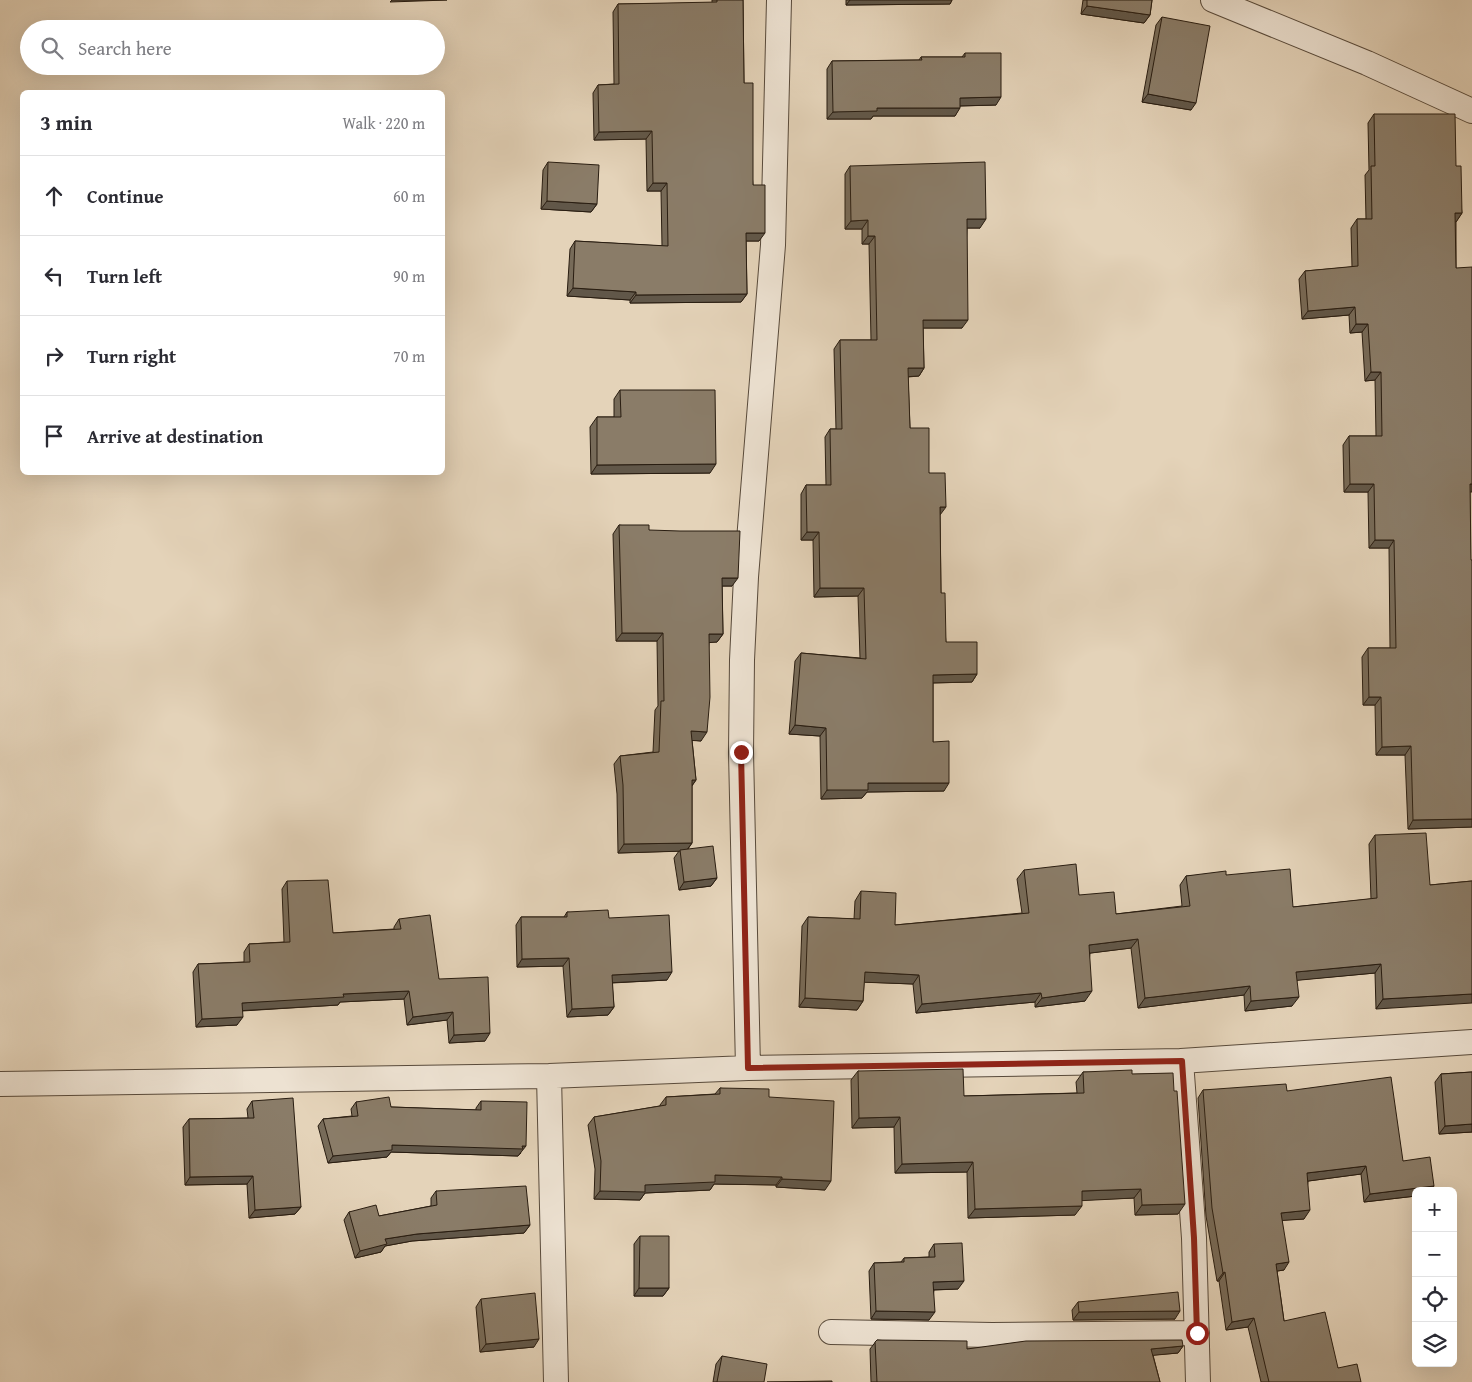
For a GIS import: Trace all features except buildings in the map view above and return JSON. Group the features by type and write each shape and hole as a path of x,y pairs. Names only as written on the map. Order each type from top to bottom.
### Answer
{"street":[{"path":"748,1068 741,752 742,660 746,577 773,245 778,0"},
{"path":"1213,0 1367,62 1472,110"},
{"path":"0,1084 549,1076 748,1068 1182,1061 1472,1042"},
{"path":"1182,1061 1194,1238 1198,1382"},
{"path":"549,1076 556,1382"},
{"path":"831,1332 992,1335 1197,1333"}],"route":[{"path":"741,752 748,1068 1182,1061 1194,1238 1197,1333"}]}
